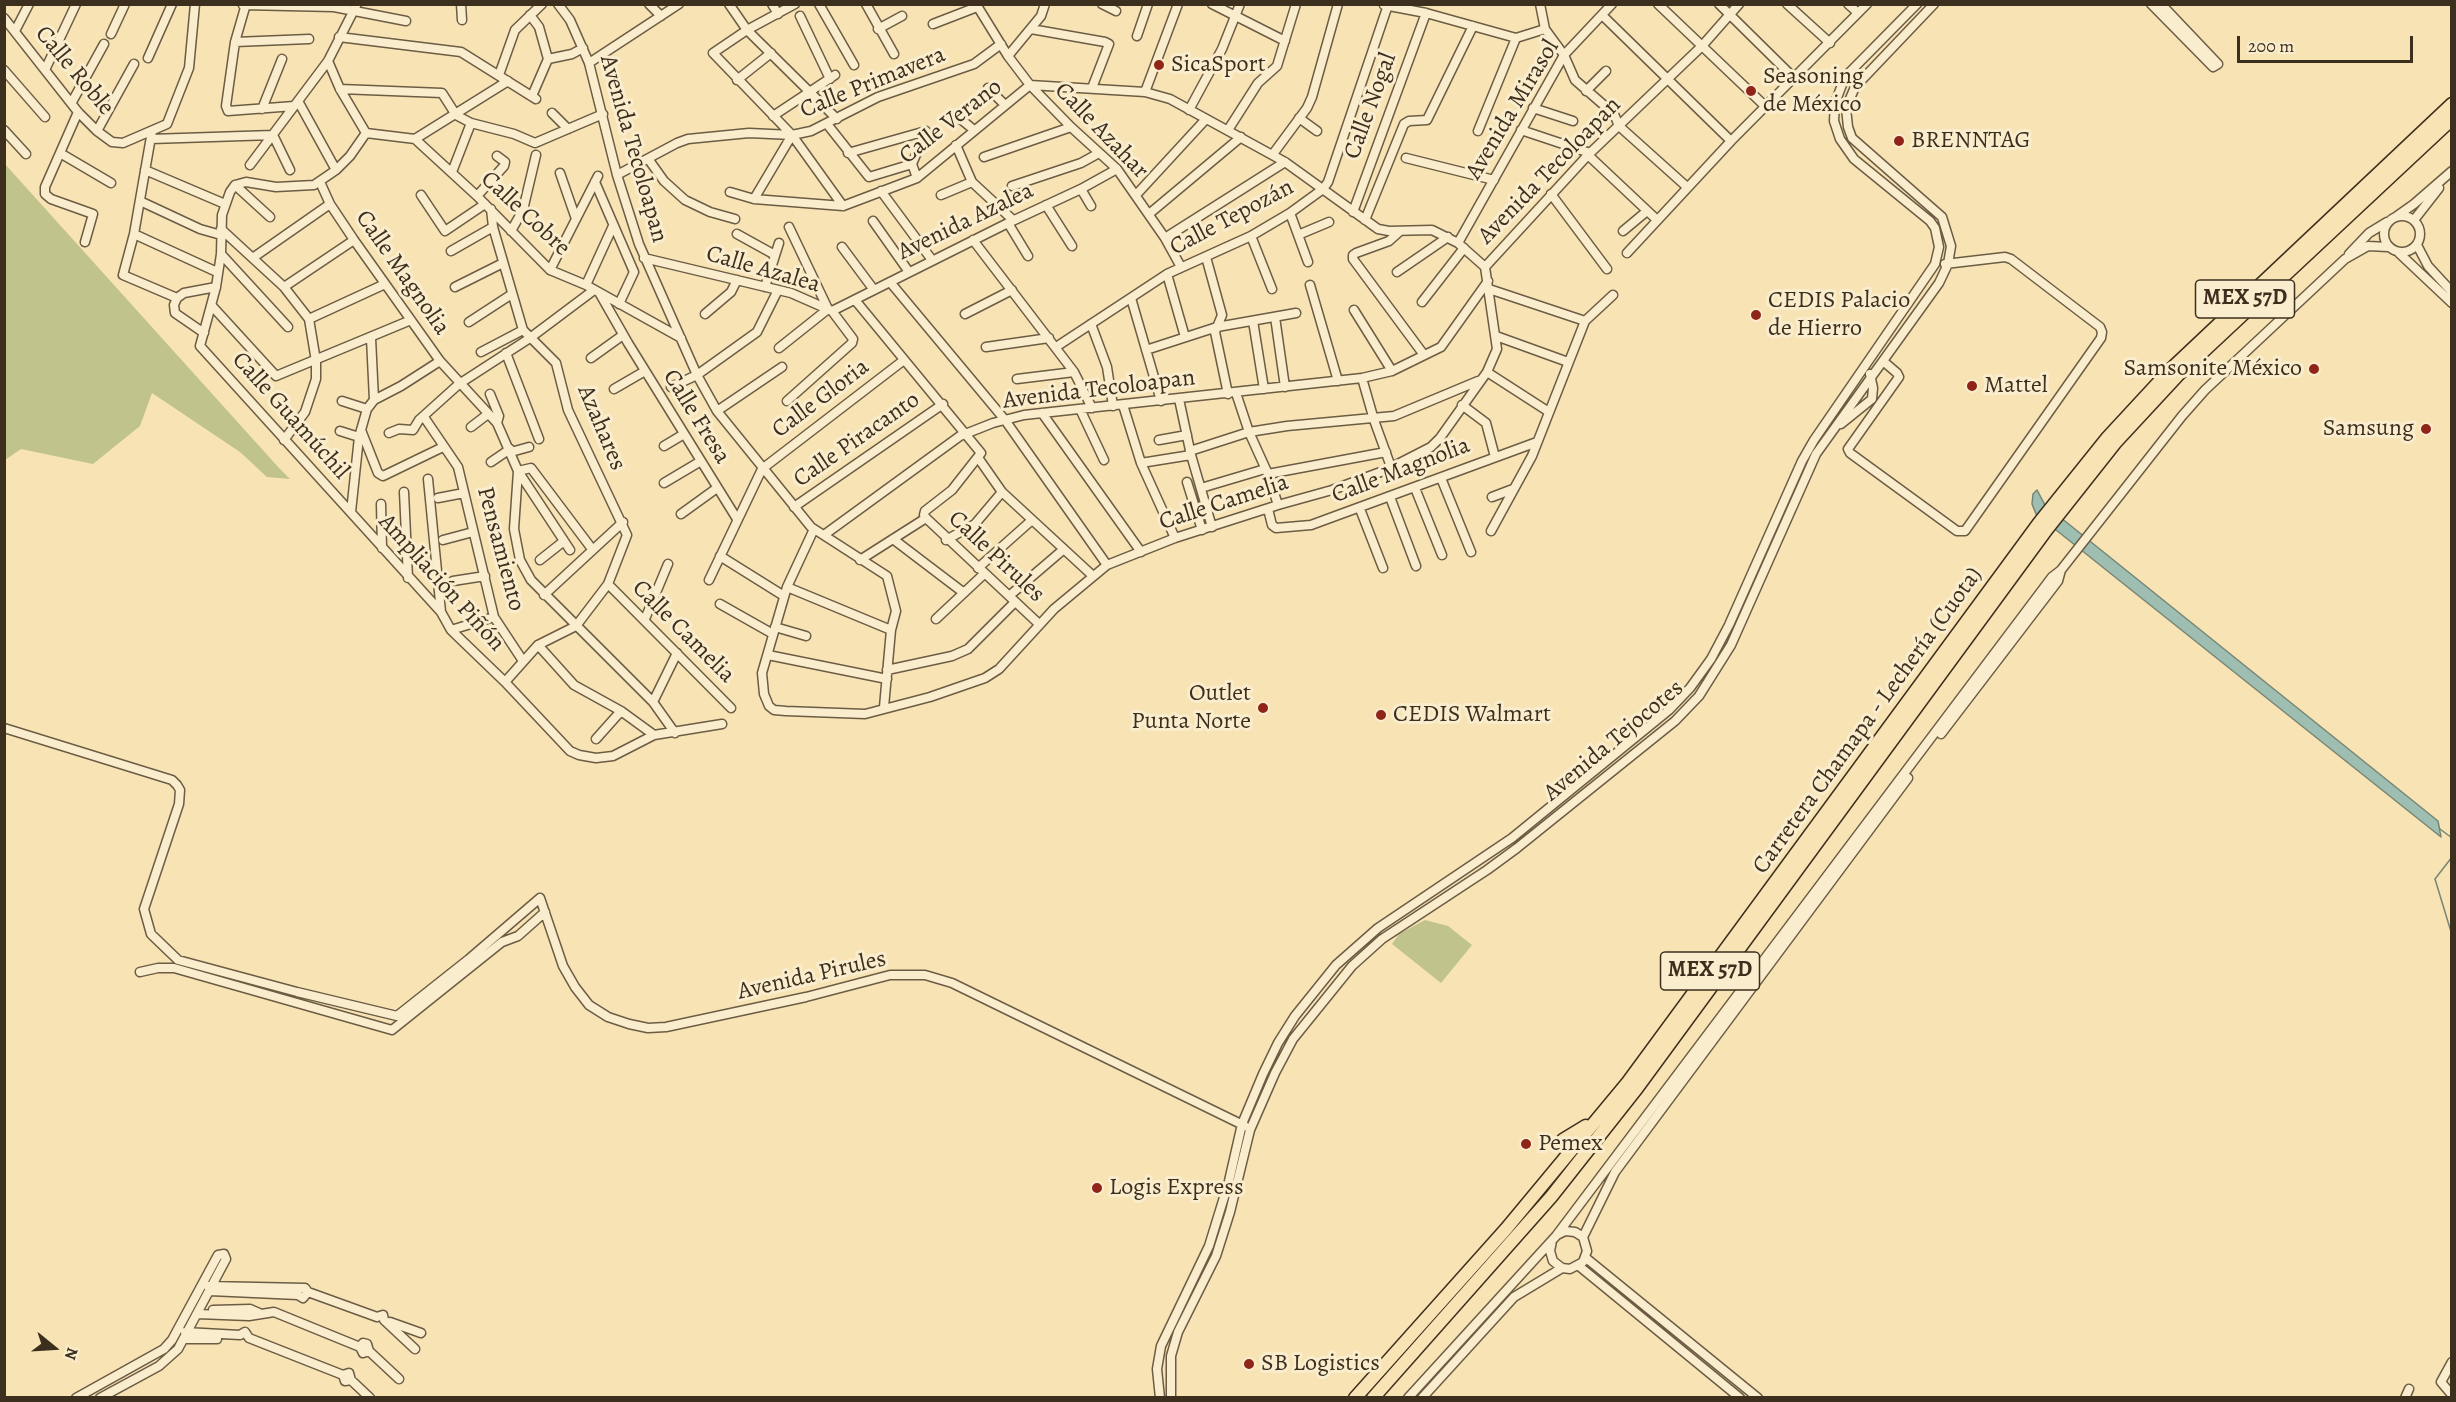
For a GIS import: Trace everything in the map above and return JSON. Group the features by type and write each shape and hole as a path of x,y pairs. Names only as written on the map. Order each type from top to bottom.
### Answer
{"highway":[{"name":"Carretera Chamapa - Lechería (Cuota)","path":"1355,1398 1506,1229 1628,1082 2108,437 2170,370 2451,104"},
{"name":"Carretera Chamapa - Lechería (Cuota)","path":"2056,509 2179,374 2451,119"},
{"name":"Carretera Chamapa - Lechería (Cuota)","path":"1373,1398 1551,1197 1637,1088 2043,526"},
{"path":"1563,1140 1585,1127 1628,1082"},
{"path":"1506,1229 1520,1208 1526,1192"}],"street":[{"path":"15,31 29,4"},
{"path":"45,70 76,4"},
{"path":"111,34 125,4"},
{"path":"148,58 172,4"},
{"path":"177,298 123,275 134,234 152,135 167,124 186,80 195,4"},
{"path":"461,4 462,20"},
{"path":"499,75 515,30 542,4"},
{"name":"Avenida Tecoloapan","path":"558,4 570,20 589,63 617,175 644,258 697,375 717,411 762,469 814,529 824,535 966,434 1005,420 1042,413 1362,378 1392,371 1441,346 1452,335 1488,285 1485,267 1589,154 1702,46 1740,4"},
{"path":"649,4 661,16"},
{"path":"589,63 679,4"},
{"path":"729,4 747,30 837,119"},
{"path":"772,4 778,14"},
{"path":"795,4 747,30 713,53 792,135 843,206"},
{"path":"819,4 854,66"},
{"path":"866,4 894,54"},
{"path":"1102,4 1116,11"},
{"path":"1137,36 1148,4"},
{"path":"1145,92 1178,4"},
{"path":"1212,4 1285,41"},
{"path":"1189,110 1222,49 1240,4"},
{"path":"1228,130 1258,83 1277,66 1296,4"},
{"path":"1273,154 1312,97 1338,4"},
{"path":"1540,4 1545,29 1564,55 1575,80 1614,114 1619,126 1687,187"},
{"name":"Avenida Mirasol","path":"1422,302 1461,246 1494,180 1564,55 1612,4"},
{"path":"1658,4 1766,107"},
{"path":"1719,4 1794,78"},
{"path":"1787,4 1830,43"},
{"path":"1848,4 1858,14"},
{"path":"1627,253 1656,219 1731,141 1867,4"},
{"path":"1883,361 1897,373 1899,378 1848,449 1850,453 1957,531 1965,531 2101,338 2102,332 2100,327 2012,259 2005,257 1935,264 1939,247 1935,228 1930,221 1854,159 1840,139 1834,121 1835,103 1845,77 1917,4"},
{"name":"Avenida Tejocotes","path":"1171,1398 1171,1356 1178,1332 1216,1256 1230,1212 1250,1130 1293,1039 1344,975 1382,939 1488,870 1517,848 1675,721 1699,696 1731,645 1816,454 1939,283 1948,264 1952,246 1942,216 1852,138 1846,116 1848,99 1856,87 1935,4"},
{"path":"2151,4 2214,67 2218,64 2161,4"},
{"path":"296,104 228,111 226,106 235,42 245,5 355,7 406,21"},
{"path":"933,24 976,5"},
{"name":"Calle Azahar","path":"976,5 1008,56 1030,85 1117,169 1165,238 1180,267"},
{"path":"1386,5 1407,6 1516,38 1545,29"},
{"name":"Calle Tepozán","path":"1056,347 1167,274 1251,236 1290,213 1323,189 1328,182 1386,5"},
{"path":"1008,56 1031,29 1042,6"},
{"path":"250,165 328,61 355,7"},
{"name":"Calle Nogal","path":"1353,212 1426,13"},
{"path":"339,37 461,52 534,97 548,58 539,27 530,15"},
{"path":"1602,15 1731,141"},
{"path":"773,116 833,77 800,16"},
{"path":"878,28 902,16"},
{"name":"Calle Roble","path":"4,18 78,112 97,131 112,142 123,143 152,135"},
{"path":"1365,220 1404,124 1427,120 1473,26"},
{"path":"1031,29 1109,44 1092,88"},
{"path":"1478,131 1516,38"},
{"path":"235,42 309,39"},
{"path":"72,102 104,44"},
{"name":"Calle Primavera","path":"617,175 649,160 677,142 688,139 748,133 792,135 811,131 878,97 974,64 1001,44"},
{"path":"548,58 572,54 583,48"},
{"path":"737,80 771,53"},
{"path":"262,109 282,59"},
{"path":"328,61 340,89 366,133"},
{"path":"97,131 134,64"},
{"path":"4,70 45,117"},
{"path":"1586,91 1606,71"},
{"path":"366,133 416,139 508,81"},
{"path":"1030,85 1145,92 1170,99 1273,154 1378,229 1432,230 1461,246 1485,267"},
{"name":"Calle Verano","path":"730,192 754,200 843,206 917,178 1030,85"},
{"path":"988,88 1005,105"},
{"path":"340,89 442,93 456,115 471,123 514,134 535,143 603,114"},
{"path":"296,104 336,170"},
{"path":"1533,108 1574,121"},
{"path":"78,112 45,187 45,194 51,199 93,214 85,242"},
{"path":"552,113 568,129"},
{"path":"957,116 974,130"},
{"path":"1299,118 1317,131"},
{"path":"1136,195 1206,119"},
{"path":"452,172 471,123"},
{"path":"827,124 869,177 912,164"},
{"path":"984,157 1071,127"},
{"path":"4,130 26,154"},
{"path":"1521,130 1589,154 1656,219"},
{"path":"848,153 926,131 912,164 917,178"},
{"path":"216,287 184,293 177,298 174,305 175,313 204,333 216,287 225,204 235,185 246,182 293,187 320,182 350,156 366,133"},
{"path":"152,135 273,135"},
{"path":"273,135 290,170"},
{"path":"754,200 792,135"},
{"path":"1149,214 1241,137"},
{"name":"Calle Cobre","path":"416,139 477,196 550,270 585,285 681,338"},
{"path":"956,145 972,182 1011,222 1028,256"},
{"path":"60,153 111,183"},
{"path":"1012,186 1081,163 1099,153"},
{"path":"511,231 523,210 537,155"},
{"path":"477,196 505,164 497,156"},
{"path":"1406,158 1494,180"},
{"path":"649,160 664,181 685,200 710,212 735,219"},
{"path":"1165,238 1285,162"},
{"name":"Avenida Azalea","path":"779,348 830,310 855,300 932,260 1081,189 1117,169"},
{"path":"145,170 225,204"},
{"path":"1583,1238 1615,1172 1923,758 2058,581 2061,570 2088,532 2205,390 2345,259 2369,233 2414,204 2451,172"},
{"path":"2414,220 2451,172"},
{"path":"560,173 576,219"},
{"path":"550,270 596,179 613,226 634,272 619,304"},
{"name":"Calle Magnolia","path":"320,182 330,204 354,240 440,361 497,423"},
{"path":"941,195 972,182"},
{"path":"235,185 270,217"},
{"path":"1081,189 1091,206"},
{"path":"880,191 932,260"},
{"path":"1551,194 1607,268"},
{"path":"422,195 445,231 488,207"},
{"path":"140,201 200,229 221,232 254,257 284,287 309,320 316,361 316,379 310,401 299,422 284,440"},
{"path":"254,257 330,204"},
{"path":"1046,205 1071,246"},
{"name":"Azahares","path":"488,207 523,330 556,363 568,410 623,522 627,540 608,584 576,626"},
{"path":"1623,231 1647,211"},
{"path":"1290,213 1308,262"},
{"path":"2388,247 2383,236 2392,219 2404,216 2414,220 2420,231 2417,245 2428,266 2451,292"},
{"path":"873,221 909,272"},
{"path":"1298,235 1329,222"},
{"path":"585,285 613,226"},
{"path":"451,251 493,227"},
{"path":"789,227 830,310"},
{"path":"1400,231 1389,240 1356,253 1353,259 1424,355"},
{"path":"134,234 217,272"},
{"path":"737,234 775,255"},
{"path":"1251,236 1272,289"},
{"path":"1397,272 1448,237"},
{"path":"284,287 354,240"},
{"path":"973,240 1074,372 1092,408"},
{"path":"765,287 779,243"},
{"path":"2399,253 2409,251 2417,245"},
{"path":"2345,259 2368,246 2388,247 2399,253 2451,303"},
{"path":"842,247 874,290"},
{"path":"220,254 288,327"},
{"path":"1206,257 1222,315 1215,332 1232,393 1266,471 1278,505"},
{"name":"Calle Azalea","path":"644,258 791,293 830,310 853,339 852,344 787,401"},
{"path":"455,287 503,263"},
{"name":"Avenida Tejocotes","path":"1160,1398 1157,1369 1161,1346 1209,1246 1229,1181 1242,1124 1278,1043 1309,998 1336,965 1378,928 1512,838 1669,710 1690,688 1711,659 1729,625 1802,461 1814,440 1935,264"},
{"path":"1167,274 1185,337"},
{"path":"705,314 731,292 737,280"},
{"path":"890,282 1005,420 1107,565"},
{"path":"309,320 385,284"},
{"path":"1311,285 1338,381"},
{"path":"1488,285 1585,321"},
{"name":"Calle Camelia","path":"768,655 762,674 764,694 774,710 855,715 930,697 986,678 999,669 1039,624 1107,565 1175,538 1332,490 1391,467 1431,447 1440,438 1487,372 1497,349 1488,285"},
{"path":"671,387 697,375 757,332 778,290"},
{"path":"965,314 1012,290"},
{"path":"389,433 399,429 412,430 419,420 459,384 597,292"},
{"name":"Calle Fresa","path":"597,292 737,519"},
{"path":"469,322 512,294"},
{"path":"1491,531 1538,442 1585,321 1613,295"},
{"path":"1131,298 1161,401"},
{"path":"855,300 943,404 981,453 979,459 952,490 926,511 924,515 926,518 860,560"},
{"path":"212,306 276,376 411,320"},
{"path":"1354,310 1392,371"},
{"path":"1146,350 1217,327 1296,313"},
{"path":"1275,317 1285,387"},
{"path":"1253,321 1264,389"},
{"path":"1091,324 1107,367 1113,406"},
{"path":"481,352 523,330"},
{"name":"Calle Guamúchil","path":"204,333 200,346 351,512"},
{"path":"591,358 623,335"},
{"path":"1496,336 1568,362"},
{"path":"371,338 374,400"},
{"path":"986,347 1049,338"},
{"path":"507,353 539,439"},
{"name":"Calle Gloria","path":"762,469 904,360"},
{"path":"351,512 360,434 367,409 374,400 402,386 440,361"},
{"path":"1834,428 1869,403 1873,394 1868,362"},
{"path":"717,411 782,367"},
{"path":"614,389 645,371"},
{"path":"1017,379 1074,372"},
{"path":"1487,372 1549,412"},
{"path":"1362,378 1391,467"},
{"path":"1141,464 1191,453 1249,432 1394,416 1479,381"},
{"path":"490,394 499,416 497,423 518,471 570,550"},
{"path":"1179,399 1191,453 1212,527"},
{"path":"342,401 367,409"},
{"name":"Calle Piracanto","path":"794,507 943,404"},
{"path":"1123,405 1141,464 1175,538"},
{"path":"1462,405 1486,423 1495,457"},
{"path":"1080,409 1104,460"},
{"path":"1042,413 1141,552"},
{"path":"471,427 488,414"},
{"name":"Pensamiento","path":"424,417 458,467 494,617 523,661"},
{"path":"340,431 360,434"},
{"path":"360,434 378,473 383,476 443,447"},
{"path":"664,446 684,434"},
{"path":"1159,440 1187,435"},
{"name":"Calle Magnolia","path":"1268,509 1272,525 1276,528 1311,525 1538,442"},
{"path":"491,462 510,451 529,447"},
{"path":"1201,488 1266,471 1386,452"},
{"path":"979,459 1002,492 1093,576"},
{"path":"664,483 700,461"},
{"path":"518,471 531,468 592,549"},
{"path":"709,580 762,469"},
{"path":"518,471 514,529 516,545 525,571 544,595 653,702 675,733"},
{"path":"1440,478 1471,552"},
{"path":"428,479 441,612"},
{"path":"1187,482 1202,530"},
{"path":"681,514 717,488"},
{"path":"1415,488 1442,555"},
{"path":"1492,497 1513,489"},
{"path":"404,492 408,579"},
{"path":"946,540 975,524 1002,492"},
{"path":"438,498 464,493"},
{"path":"1390,497 1416,566"},
{"path":"381,504 382,548"},
{"path":"1360,509 1383,568"},
{"name":"Ampliación Piñón","path":"351,512 408,579 441,612 451,630 570,751 596,758 613,756 654,735"},
{"name":"Calle Pirules","path":"926,518 946,540 1039,624"},
{"path":"936,619 964,593 981,571 1032,520"},
{"path":"544,595 623,522"},
{"path":"814,529 786,591 768,655 887,674 952,656 968,649 1012,599 1064,549"},
{"path":"443,540 473,532"},
{"path":"824,535 887,576 896,611 891,630 884,707"},
{"path":"893,539 964,593"},
{"path":"540,560 564,541"},
{"path":"720,556 786,591 891,630"},
{"path":"645,619 668,564"},
{"path":"1408,1398 1554,1238 2052,577 2061,570"},
{"path":"453,581 485,576"},
{"name":"Calle Camelia","path":"608,584 731,708"},
{"path":"720,604 774,631 806,636"},
{"path":"451,630 494,617"},
{"path":"503,681 538,645 576,626"},
{"path":"538,645 574,685 621,711 654,735 722,724"},
{"path":"653,702 677,652"},
{"path":"596,739 621,711"},
{"path":"4,728 172,780 177,785 180,790 179,804 144,909 151,934 176,964 392,1030 472,961"},
{"name":"Avenida Pirules","path":"472,961 540,898 563,966 589,1005 608,1017 648,1028 666,1027 773,1004 890,975 925,975 952,983 1242,1124 1250,1130"},
{"path":"140,972 176,964 397,1016 472,961 502,942 518,936 545,912"},
{"path":"1336,965 1344,975"},
{"path":"1565,1231 1575,1232 1583,1238 1587,1244 1586,1258 1579,1266 1570,1269 1562,1268 1553,1261 1550,1251 1554,1238 1565,1231"},
{"path":"76,1398 164,1349 176,1332 218,1255 224,1254 226,1259 186,1336 170,1359 100,1398"},
{"path":"1586,1258 1758,1398"},
{"path":"1579,1266 1740,1398"},
{"path":"1422,1398 1514,1297 1562,1268"},
{"path":"200,1287 302,1292 421,1333"},
{"path":"188,1310 252,1316 274,1312 364,1349 399,1379"},
{"path":"380,1319 416,1348"},
{"path":"176,1332 186,1336 240,1337 244,1342 249,1338 347,1377 370,1398"},
{"path":"2451,1362 2441,1382 2451,1395"}],"green space":[{"path":"4,163 290,479 267,477 240,452 152,393 140,426 93,464 21,449 5,460"},
{"path":"1425,920 1448,926 1472,945 1441,983 1392,944 1399,934"}],"shaded area":[{"path":"2037,490 2045,505 2438,821 2441,837 2036,514 2032,504 2033,494"}],"waterway":[{"path":"2440,829 2452,838"},
{"path":"2452,857 2435,879 2452,935"}],"place":[{"name":"SicaSport","path":"1159,65"},
{"name":"Seasoning de México","path":"1751,91"},
{"name":"BRENNTAG","path":"1899,141"},
{"name":"CEDIS Palacio de Hierro","path":"1756,315"},
{"name":"Samsonite México","path":"2314,369"},
{"name":"Mattel","path":"1972,386"},
{"name":"Samsung","path":"2426,429"},
{"name":"Outlet Punta Norte","path":"1263,708"},
{"name":"CEDIS Walmart","path":"1381,715"},
{"name":"Pemex","path":"1526,1144"},
{"name":"Logis Express","path":"1097,1188"},
{"name":"SB Logistics","path":"1249,1364"}]}
